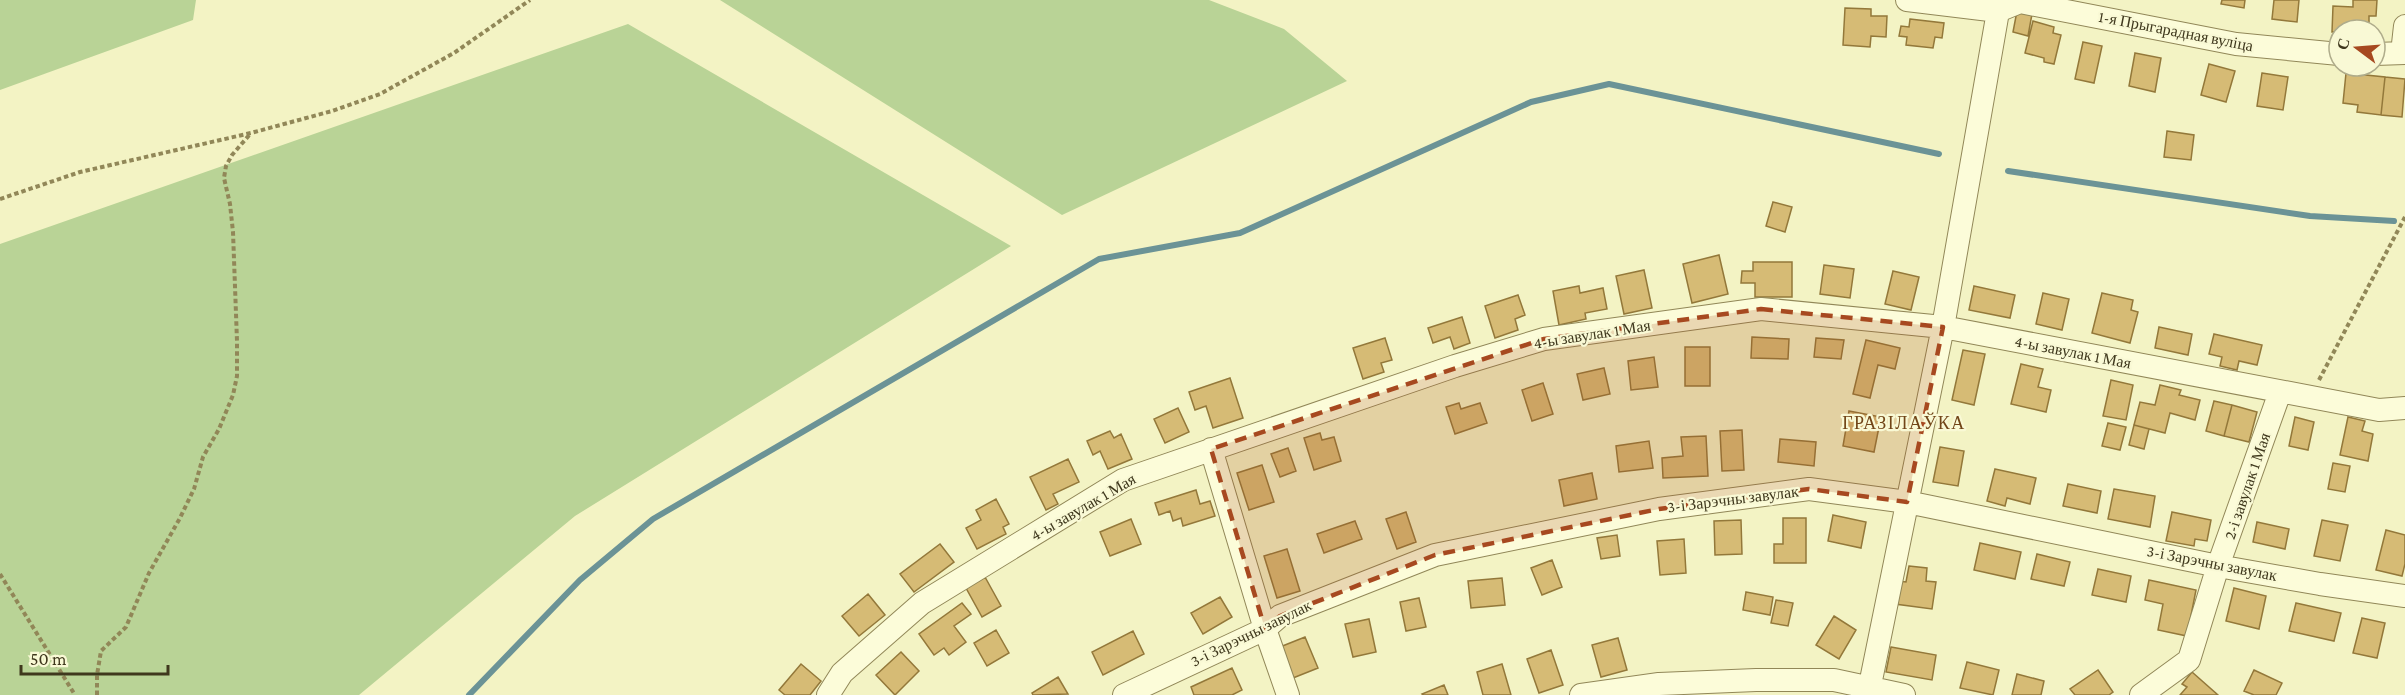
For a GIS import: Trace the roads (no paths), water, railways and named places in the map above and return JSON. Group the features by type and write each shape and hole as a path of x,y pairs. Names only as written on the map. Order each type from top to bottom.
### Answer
{"street":[{"name":"1-я Прыгарадная вуліца","path":"1907,0 1999,5 2020,2 2236,44 2327,53"},
{"path":"1869,691 1943,327 1999,5"},
{"path":"2387,54 2404,53 2405,26"},
{"name":"4-ы завулак 1 Мая","path":"828,695 842,673 922,603 1123,480 1455,366 1544,339 1761,309 1943,327 2379,410 2405,408"},
{"name":"2-і завулак 1 Мая","path":"2141,695 2189,660 2218,566 2280,392"},
{"path":"1211,449 1264,629 1288,695"},
{"name":"3-і Зарэчны завулак","path":"1124,695 1264,629 1280,616 1435,555 1659,509 1809,489 1907,502 2218,566 2405,596"},
{"path":"1581,695 1659,684 1756,680 1834,680 1869,691 1904,695"}],"waterway":[{"path":"469,695 580,580 653,519 1099,259 1240,233 1531,102 1609,84 1939,154"},
{"path":"2008,171 2310,216 2394,221"}],"district":[{"name":"ГРАЗІЛАЎКА","path":"1904,423"}]}
